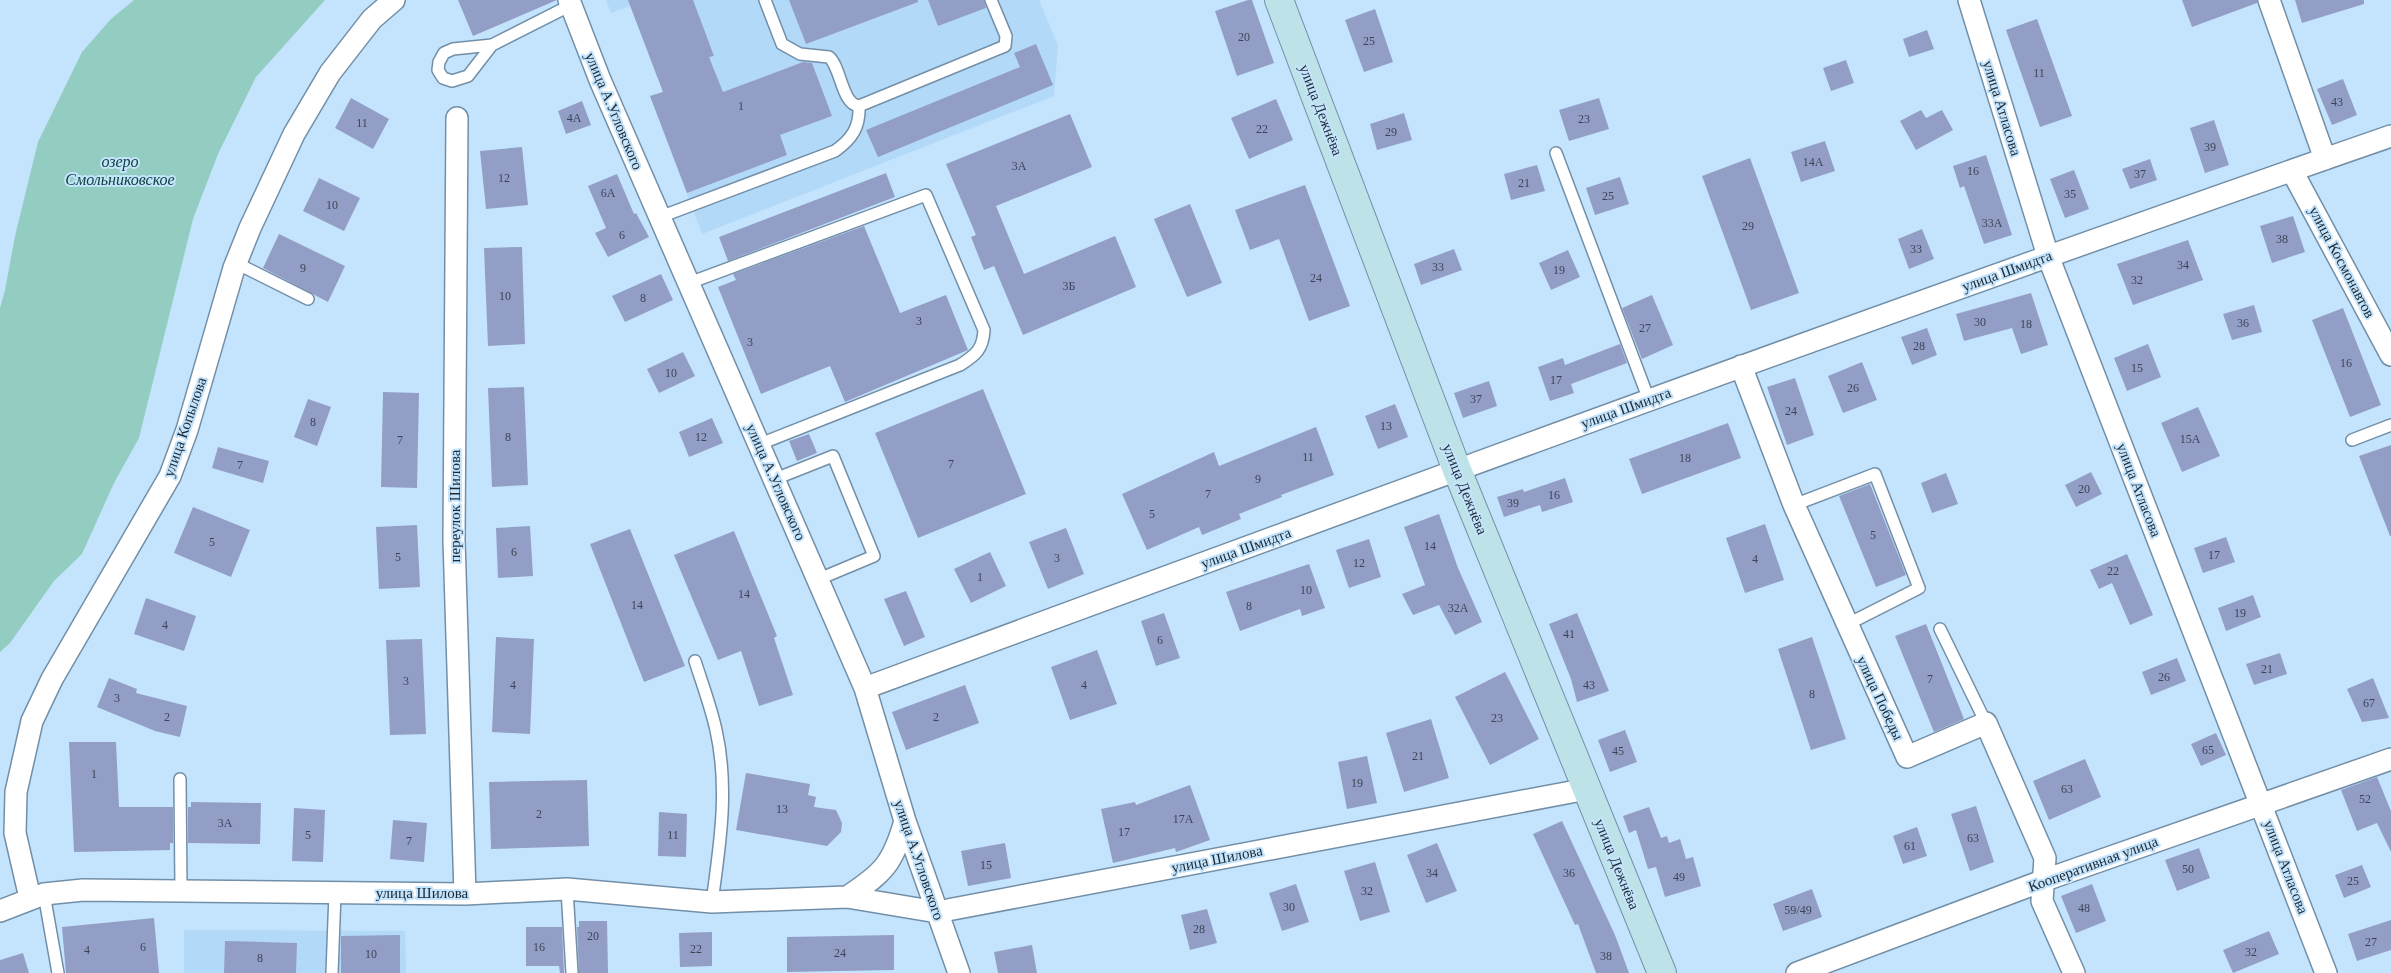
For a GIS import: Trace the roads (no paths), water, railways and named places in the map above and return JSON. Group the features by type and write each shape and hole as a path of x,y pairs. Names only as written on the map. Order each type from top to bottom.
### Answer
{"main road":[{"name":"улица Дежнёва","path":"1279,0 1457,470 1662,973"}],"street":[{"name":"улица Копылова","path":"37,896 14,833 16,792 32,721 52,679 170,476 187,430 236,263 250,228 294,134 330,73 372,18 394,0"},
{"name":"улица Атласова","path":"1969,0 2048,256 2326,973"},
{"path":"2269,0 2325,159"},
{"name":"улица А.Угловского","path":"570,3 600,80 865,688 905,821 959,973"},
{"name":"переулок Шилова","path":"457,118 454,540 465,894"},
{"name":"улица Шмидта","path":"865,688 1741,366 2391,136"},
{"name":"улица Космонавтов","path":"2292,171 2391,355"},
{"name":"улица Победы","path":"1741,366 1794,505 1846,625 1907,757 1986,723"},
{"path":"1986,723 2044,858 2045,880 2042,901 2074,973"},
{"name":"Кооперативная улица","path":"1797,973 2045,880 2391,759"},
{"name":"улица Шилова","path":"0,911 37,896 83,890 465,894 567,889 712,902 847,897 937,912 1587,789"},
{"path":"847,897 869,883 893,857 905,821"}],"lane":[{"path":"765,0 782,44 800,54 829,57 834,62 849,100 854,105 859,106 1005,46 1006,36 991,0"},
{"path":"492,45 468,76 452,81 442,78 438,70 439,62 444,53 453,49 492,45 570,3"},
{"path":"660,217 835,151 847,143 853,135 858,125 859,106"},
{"path":"1556,153 1649,400"},
{"path":"690,283 926,195 938,221 984,330 984,344 974,356 960,364 760,444"},
{"path":"236,263 308,299"},
{"path":"2352,440 2391,425"},
{"path":"775,480 833,456 874,556 819,579"},
{"path":"1794,505 1874,474 1919,588 1846,625"},
{"path":"1940,629 1986,723"},
{"path":"695,661 716,730 722,777 723,827 712,902"},
{"path":"180,779 182,890"},
{"path":"567,889 572,973"},
{"path":"332,973 335,893"},
{"path":"37,896 58,973"}],"water":[{"name":"озеро Смольниковское","path":"134,0 325,0 256,77 218,154 193,219 139,438 114,483 82,554 54,581 10,643 0,652 0,308 38,142 82,52 111,19"}]}
